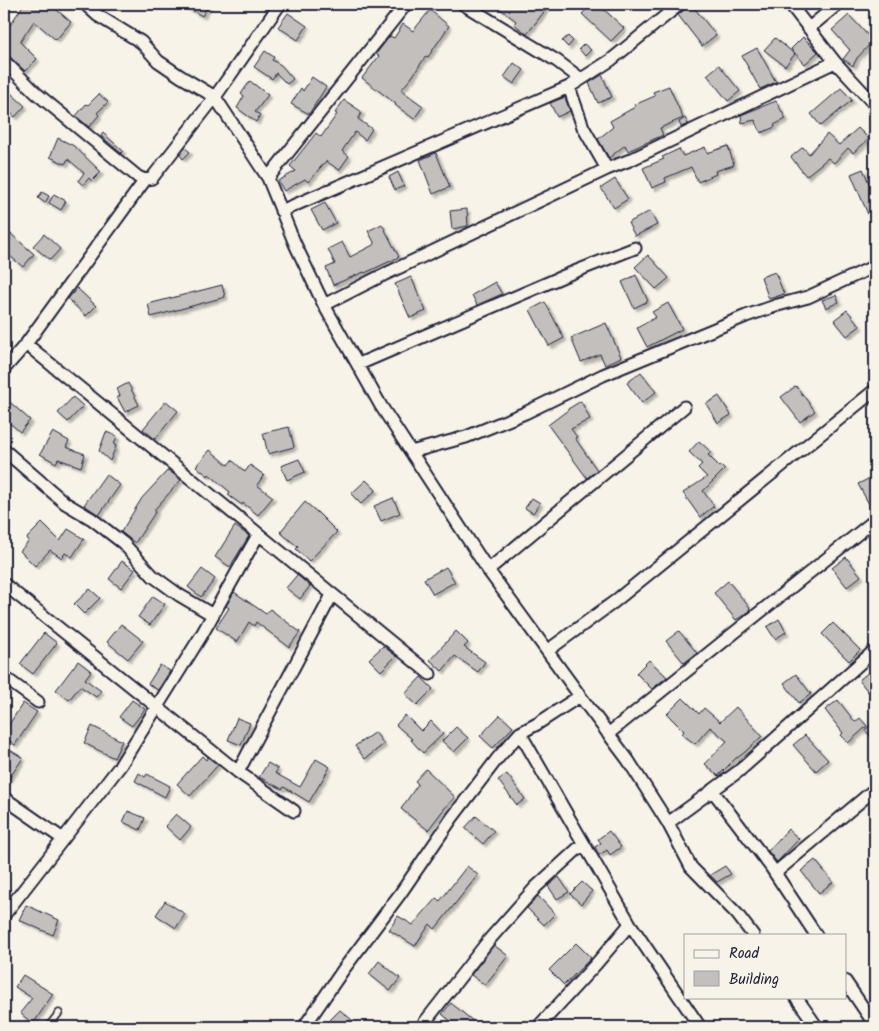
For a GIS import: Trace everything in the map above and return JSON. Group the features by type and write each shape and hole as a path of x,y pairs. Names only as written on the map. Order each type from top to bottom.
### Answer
{"street":[{"path":"86,4 97,15 141,42 158,61 215,97 268,178 324,305 382,406 411,452 488,570 628,760 668,823 691,867 737,914 752,934"},
{"path":"4,369 26,344 145,180 152,178 215,97 280,4"},
{"path":"268,178 406,4"},
{"path":"463,4 557,61 581,79"},
{"path":"281,211 569,87 611,60 680,4"},
{"path":"790,4 835,62 875,105"},
{"path":"809,28 838,4"},
{"path":"4,61 36,93 138,177 145,180"},
{"path":"324,305 377,278 835,62"},
{"path":"569,87 583,127 607,169"},
{"path":"359,364 635,248"},
{"path":"411,452 466,437 525,413 603,375 746,316 808,297 875,266"},
{"path":"26,344 430,674"},
{"path":"546,651 614,602 875,390"},
{"path":"488,570 684,407"},
{"path":"4,450 65,503 92,519 123,543 153,576 179,595 212,614"},
{"path":"608,734 875,520"},
{"path":"4,915 120,766 258,535"},
{"path":"4,584 238,772 294,811"},
{"path":"238,772 332,594"},
{"path":"668,823 739,770 875,650"},
{"path":"4,677 38,702"},
{"path":"304,1027 343,970 497,758 520,733 580,696"},
{"path":"520,733 630,924 700,1027"},
{"path":"775,873 875,789"},
{"path":"712,790 775,873 815,934"},
{"path":"4,798 63,839"},
{"path":"421,1027 490,940 536,887 583,844"},
{"path":"538,1027 630,924"},
{"path":"846,982 875,1025"},
{"path":"797,998 817,1027"}],"lane":[{"path":"48,1027 59,1013"}],"building":[{"path":"24,4 50,4 71,22 56,40 34,21 20,42 37,59 25,71 9,56 4,54 4,25 8,28"},
{"path":"181,4 209,4 202,16"},
{"path":"494,4 550,4 527,34 514,24 516,21"},
{"path":"592,4 598,4 624,28 611,41 582,14"},
{"path":"687,4 691,4 716,35 702,46 678,15 685,9"},
{"path":"430,10 449,26 428,57 426,56 401,90 423,106 414,119 362,78 379,56 376,54 390,36 394,38 403,24 413,31"},
{"path":"288,13 307,26 298,40 278,27"},
{"path":"849,15 873,41 857,58 853,66 843,59 850,50 832,30"},
{"path":"568,36 573,41 568,47 562,41"},
{"path":"803,37 818,52 805,64 791,49"},
{"path":"775,38 795,54 785,66 764,50"},
{"path":"584,44 591,50 585,56 579,49"},
{"path":"757,48 776,82 760,89 742,56"},
{"path":"265,51 274,57 272,60 281,65 293,79 287,84 276,73 272,79 254,67"},
{"path":"514,63 524,70 514,84 504,77"},
{"path":"719,65 740,91 728,101 707,75"},
{"path":"602,75 612,97 598,103 589,83"},
{"path":"312,77 326,87 309,114 291,104 301,88 303,91"},
{"path":"250,81 268,95 255,112 260,115 256,122 237,108 244,96 241,94"},
{"path":"669,86 683,118 660,128 663,135 628,151 625,145 609,158 598,139 613,127 610,121 635,107 634,105 655,96 653,92"},
{"path":"4,87 25,106 15,117 4,107"},
{"path":"841,88 852,100 821,126 811,114"},
{"path":"99,94 108,102 97,113 99,115 89,127 76,116 86,104 88,105"},
{"path":"565,97 570,111 557,117 550,103"},
{"path":"344,100 362,112 358,119 372,129 365,140 355,132 342,151 349,156 339,170 326,161 308,182 305,179 284,191 278,181 296,171 290,166 316,133 321,137"},
{"path":"776,101 786,119 774,125 775,127 761,133 755,120 742,123 741,115"},
{"path":"685,118 688,124 681,127 679,122"},
{"path":"858,128 869,139 853,153 848,148 834,163 828,158 806,176 791,157 803,147 809,154 827,134 839,145"},
{"path":"103,133 123,151 121,153 101,136"},
{"path":"58,138 74,146 101,172 92,181 89,178 83,185 78,181 84,173 68,159 65,164 50,157"},
{"path":"728,146 734,165 715,171 716,174 698,182 691,167 665,178 666,182 652,188 643,168 664,159 662,157 679,149 683,156 705,147 707,153"},
{"path":"185,148 190,152 183,159 180,155"},
{"path":"436,153 450,187 433,194 420,160"},
{"path":"863,169 875,197 875,231 851,174"},
{"path":"398,172 404,186 395,190 389,177"},
{"path":"615,179 628,199 614,208 601,188"},
{"path":"42,192 49,196 45,203 38,198"},
{"path":"54,194 66,201 61,210 49,203"},
{"path":"325,203 336,223 322,230 311,210"},
{"path":"467,209 468,226 452,229 450,211"},
{"path":"650,211 657,225 635,236 628,223"},
{"path":"382,224 399,257 333,285 326,268 335,264 328,249 342,242 350,257 375,244 368,231"},
{"path":"4,228 34,254 23,267 4,251"},
{"path":"44,234 60,249 50,260 33,246"},
{"path":"648,255 669,278 656,289 635,267"},
{"path":"775,272 784,294 769,299 761,277"},
{"path":"636,275 648,301 634,308 622,282"},
{"path":"411,277 426,311 410,318 395,284"},
{"path":"495,282 502,294 477,305 472,295"},
{"path":"222,285 225,297 151,317 148,304"},
{"path":"77,288 96,306 86,316 68,299"},
{"path":"836,295 839,302 826,308 822,300"},
{"path":"545,302 564,338 549,346 530,310"},
{"path":"668,303 682,329 647,347 637,328 656,317 652,312"},
{"path":"847,310 860,326 847,336 834,320"},
{"path":"606,323 621,357 605,365 600,354 581,362 571,338"},
{"path":"641,372 656,392 642,403 627,383"},
{"path":"128,383 139,405 125,412 117,397 120,396 117,389"},
{"path":"796,386 815,411 800,422 781,397"},
{"path":"719,396 731,415 718,423 706,404"},
{"path":"4,397 30,420 20,432 4,418"},
{"path":"73,397 83,406 68,422 58,413"},
{"path":"166,401 178,411 155,439 143,429"},
{"path":"581,401 590,419 571,429 597,470 587,478 548,425"},
{"path":"289,427 294,447 268,454 263,433"},
{"path":"53,432 69,441 66,447 85,454 81,467 58,459 56,463 40,454"},
{"path":"106,432 117,436 114,445 116,446 110,461 99,451"},
{"path":"699,441 711,452 708,455 720,467 722,466 725,469 703,491 714,506 700,517 683,493 707,477 698,468 702,464 689,452"},
{"path":"210,450 228,465 232,460 245,472 250,465 264,475 257,485 273,497 258,515 243,503 242,505 228,495 230,492 209,474 208,476 196,466"},
{"path":"299,459 305,472 287,480 281,466"},
{"path":"168,470 181,480 154,510 156,511 135,543 121,532 142,498"},
{"path":"106,474 120,485 99,515 84,505"},
{"path":"872,477 875,483 875,501 869,504 858,484"},
{"path":"366,480 376,490 361,504 351,494"},
{"path":"393,498 400,513 381,521 374,506"},
{"path":"532,498 540,503 533,513 525,508"},
{"path":"305,502 337,532 309,561 296,549 298,547 280,532"},
{"path":"42,523 60,541 68,529 84,539 72,557 65,553 62,558 50,550 35,566 20,551 29,541 27,538"},
{"path":"235,526 249,536 230,567 215,557"},
{"path":"846,557 861,576 847,587 832,568"},
{"path":"122,561 135,570 121,588 109,579"},
{"path":"446,567 455,582 433,594 424,579"},
{"path":"202,569 215,579 201,597 188,587"},
{"path":"297,575 310,586 300,599 286,588"},
{"path":"728,581 750,608 750,611 736,620 714,593"},
{"path":"90,589 100,598 84,614 74,604"},
{"path":"234,592 266,614 270,609 300,632 289,647 256,622 254,626 249,622 237,642 216,628 229,608 226,606"},
{"path":"153,596 165,604 150,625 138,617"},
{"path":"779,619 786,632 775,639 767,627"},
{"path":"833,623 860,650 849,661 822,634"},
{"path":"121,624 143,641 128,659 107,642"},
{"path":"456,631 468,643 464,647 485,662 478,672 455,656 442,671 430,660"},
{"path":"679,631 697,653 684,663 666,641"},
{"path":"44,633 57,643 33,674 20,664"},
{"path":"383,646 396,656 381,671 369,659"},
{"path":"649,660 667,677 652,689 636,673"},
{"path":"78,661 91,671 85,679 101,691 96,697 80,686 69,700 56,690"},
{"path":"160,665 170,671 158,690 148,684"},
{"path":"875,667 875,690 870,694 859,680"},
{"path":"796,674 811,694 799,703 784,683"},
{"path":"421,677 433,689 417,705 405,694"},
{"path":"683,698 699,714 704,708 720,722 736,707 762,736 718,776 705,764 727,741 710,727 695,744 682,734 684,731 667,714"},
{"path":"132,700 145,709 132,726 119,717"},
{"path":"838,700 855,722 860,718 867,726 848,743 841,735 843,733 825,710"},
{"path":"23,703 37,712 15,745 4,737 4,732"},
{"path":"405,715 421,731 431,721 443,734 423,753 412,739 396,725"},
{"path":"500,715 513,727 493,748 480,736"},
{"path":"237,718 250,723 241,745 228,740"},
{"path":"875,721 875,742 865,730"},
{"path":"92,726 122,741 114,758 84,743"},
{"path":"456,727 468,738 454,752 442,741"},
{"path":"375,732 384,744 365,759 355,746"},
{"path":"805,735 828,760 816,771 793,745"},
{"path":"10,750 23,758 4,786 4,759"},
{"path":"202,756 206,760 208,757 218,765 190,796 177,784"},
{"path":"316,759 330,767 309,802 284,787 282,789 259,777 268,763 278,769 275,773 300,787"},
{"path":"426,769 455,797 428,830 401,809 418,784 415,781"},
{"path":"139,773 145,777 147,774 170,786 165,797 135,781"},
{"path":"507,774 525,799 517,805 498,780"},
{"path":"128,811 145,818 140,830 123,822"},
{"path":"176,814 191,827 180,840 165,826"},
{"path":"476,816 494,831 483,844 465,828"},
{"path":"788,829 799,839 777,862 768,851"},
{"path":"609,831 621,847 610,855 607,850 599,855 595,847 601,843 598,839"},
{"path":"815,860 833,882 819,893 801,871"},
{"path":"467,866 478,875 435,929 430,924 415,946 389,930 398,916 413,925 436,898 440,901"},
{"path":"725,866 731,874 717,882 710,875"},
{"path":"559,877 569,892 557,899 548,886"},
{"path":"582,882 592,891 581,904 570,894"},
{"path":"538,896 555,914 544,925 527,908"},
{"path":"165,901 185,914 176,928 156,915"},
{"path":"26,905 59,920 53,935 19,920"},
{"path":"576,943 591,958 564,985 549,970"},
{"path":"494,945 508,956 485,985 471,975"},
{"path":"379,961 400,978 390,991 369,974"},
{"path":"23,975 53,994 33,1024 20,1013 32,998 15,987"},
{"path":"451,1003 474,1022 470,1027 458,1027 442,1014"},
{"path":"340,1010 360,1027 334,1027 328,1022"}]}
